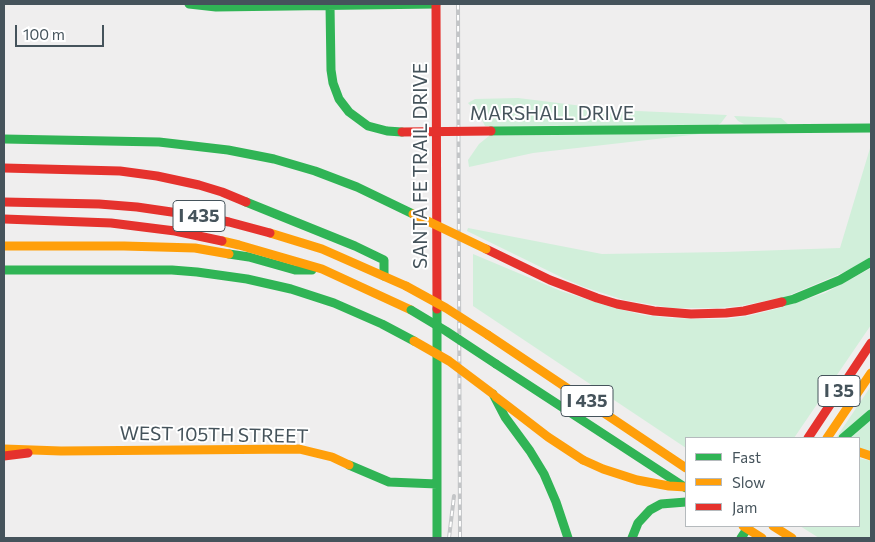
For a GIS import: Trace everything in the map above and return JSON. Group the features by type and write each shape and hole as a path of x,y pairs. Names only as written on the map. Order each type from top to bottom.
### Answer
{"main road":[{"path":"189,4 216,7 436,4"},
{"name":"SANTA FE TRAIL DRIVE","path":"436,4 437,538"},
{"name":"MARSHALL DRIVE","path":"330,6 331,70 333,83 339,99 349,112 364,123 378,129 402,132 871,128"},
{"path":"4,137 159,142 228,150 274,159 357,187 550,280 617,304 654,311 691,314 726,313 761,308 794,299 840,280 871,262"},
{"path":"4,168 120,171 157,176 199,185 222,192 356,246 384,260 384,276"},
{"name":"I 435","path":"4,202 99,204 137,207 207,217 290,238 322,249 406,286 446,308 685,467"},
{"name":"I 435","path":"4,220 80,221 133,225 175,231 239,245 322,269 411,310 446,331 685,487"},
{"path":"4,246 195,248 249,257 295,270 322,269"},
{"path":"4,270 172,270 197,272 247,279 314,296 382,324 449,361 560,445 583,460 637,480 685,488"},
{"name":"I 35","path":"809,437 871,343"},
{"name":"I 35","path":"828,437 871,372"},
{"path":"492,394 505,417 544,474 568,538"},
{"path":"843,437 871,414"},
{"name":"WEST 105TH STREET","path":"4,449 45,451 299,449 332,457 389,482 437,484"},
{"name":"WEST 105TH STREET","path":"4,456 45,451"},
{"path":"632,538 638,523 650,510 661,504 685,502"},
{"path":"744,527 761,538 768,527"},
{"path":"741,538 748,527"},
{"path":"775,527 792,538"}],"green space":[{"path":"518,98 615,110 727,115 718,125 485,126 480,116 468,103 475,99"},
{"path":"734,116 781,118 788,124 744,124"},
{"path":"700,134 533,153 469,167 468,160 479,144 489,136"},
{"path":"871,145 871,257 849,270 785,297 740,306 717,308 672,308 624,300 565,279 467,231 468,228 602,254 840,248"},
{"path":"473,254 561,291 643,315 670,318 726,319 748,316 825,293 871,268 871,325 795,437 685,437 685,447 473,306"},
{"path":"871,386 871,452 860,449 860,437 837,437"},
{"path":"860,458 871,461 871,538 819,538 802,527 860,527"}],"railway":[{"path":"458,4 460,538"},
{"path":"449,538 454,496"}],"traffic: fast":[{"path":"189,4 216,7 436,4"},
{"path":"330,5 331,70 333,83 339,99 349,112 368,126 387,131 402,132"},
{"path":"491,131 871,128"},
{"path":"4,139 159,142 228,150 274,159 315,171 357,187 413,214"},
{"path":"246,202 355,246 384,260 384,276"},
{"path":"229,254 249,257 295,270 312,270"},
{"path":"782,302 840,280 871,262"},
{"path":"4,270 172,270 247,279 291,289 334,303 382,324 414,341"},
{"path":"437,309 437,538"},
{"path":"411,310 496,364"},
{"path":"496,364 685,487"},
{"path":"493,394 505,417 544,474 568,538"},
{"path":"844,437 871,414"},
{"path":"349,465 389,482 437,484"},
{"path":"632,538 638,523 650,510 661,504 685,502"},
{"path":"741,538 748,527"}],"traffic: slow":[{"path":"413,214 486,249"},
{"path":"270,233 322,249 406,286"},
{"path":"222,241 322,269 411,310"},
{"path":"4,246 195,248 229,254"},
{"path":"406,286 446,308 488,335"},
{"path":"488,335 685,467"},
{"path":"414,341 449,361 493,394"},
{"path":"828,437 871,373"},
{"path":"496,397 548,437 583,460"},
{"path":"4,449 61,451 299,449 332,457 349,465"},
{"path":"860,452 871,456"},
{"path":"583,460 637,480 685,487"},
{"path":"745,527 762,538"},
{"path":"775,527 792,538"}],"traffic: jam":[{"path":"436,4 437,309"},
{"path":"402,132 491,131"},
{"path":"4,168 120,171 157,176 199,185 246,202"},
{"path":"4,202 99,204 137,207 199,216 270,233"},
{"path":"4,219 111,223 175,231 222,241"},
{"path":"486,249 550,280 597,298 654,311 691,314 726,313 744,311 782,302"},
{"path":"809,437 871,343"},
{"path":"4,456 28,453"}]}
